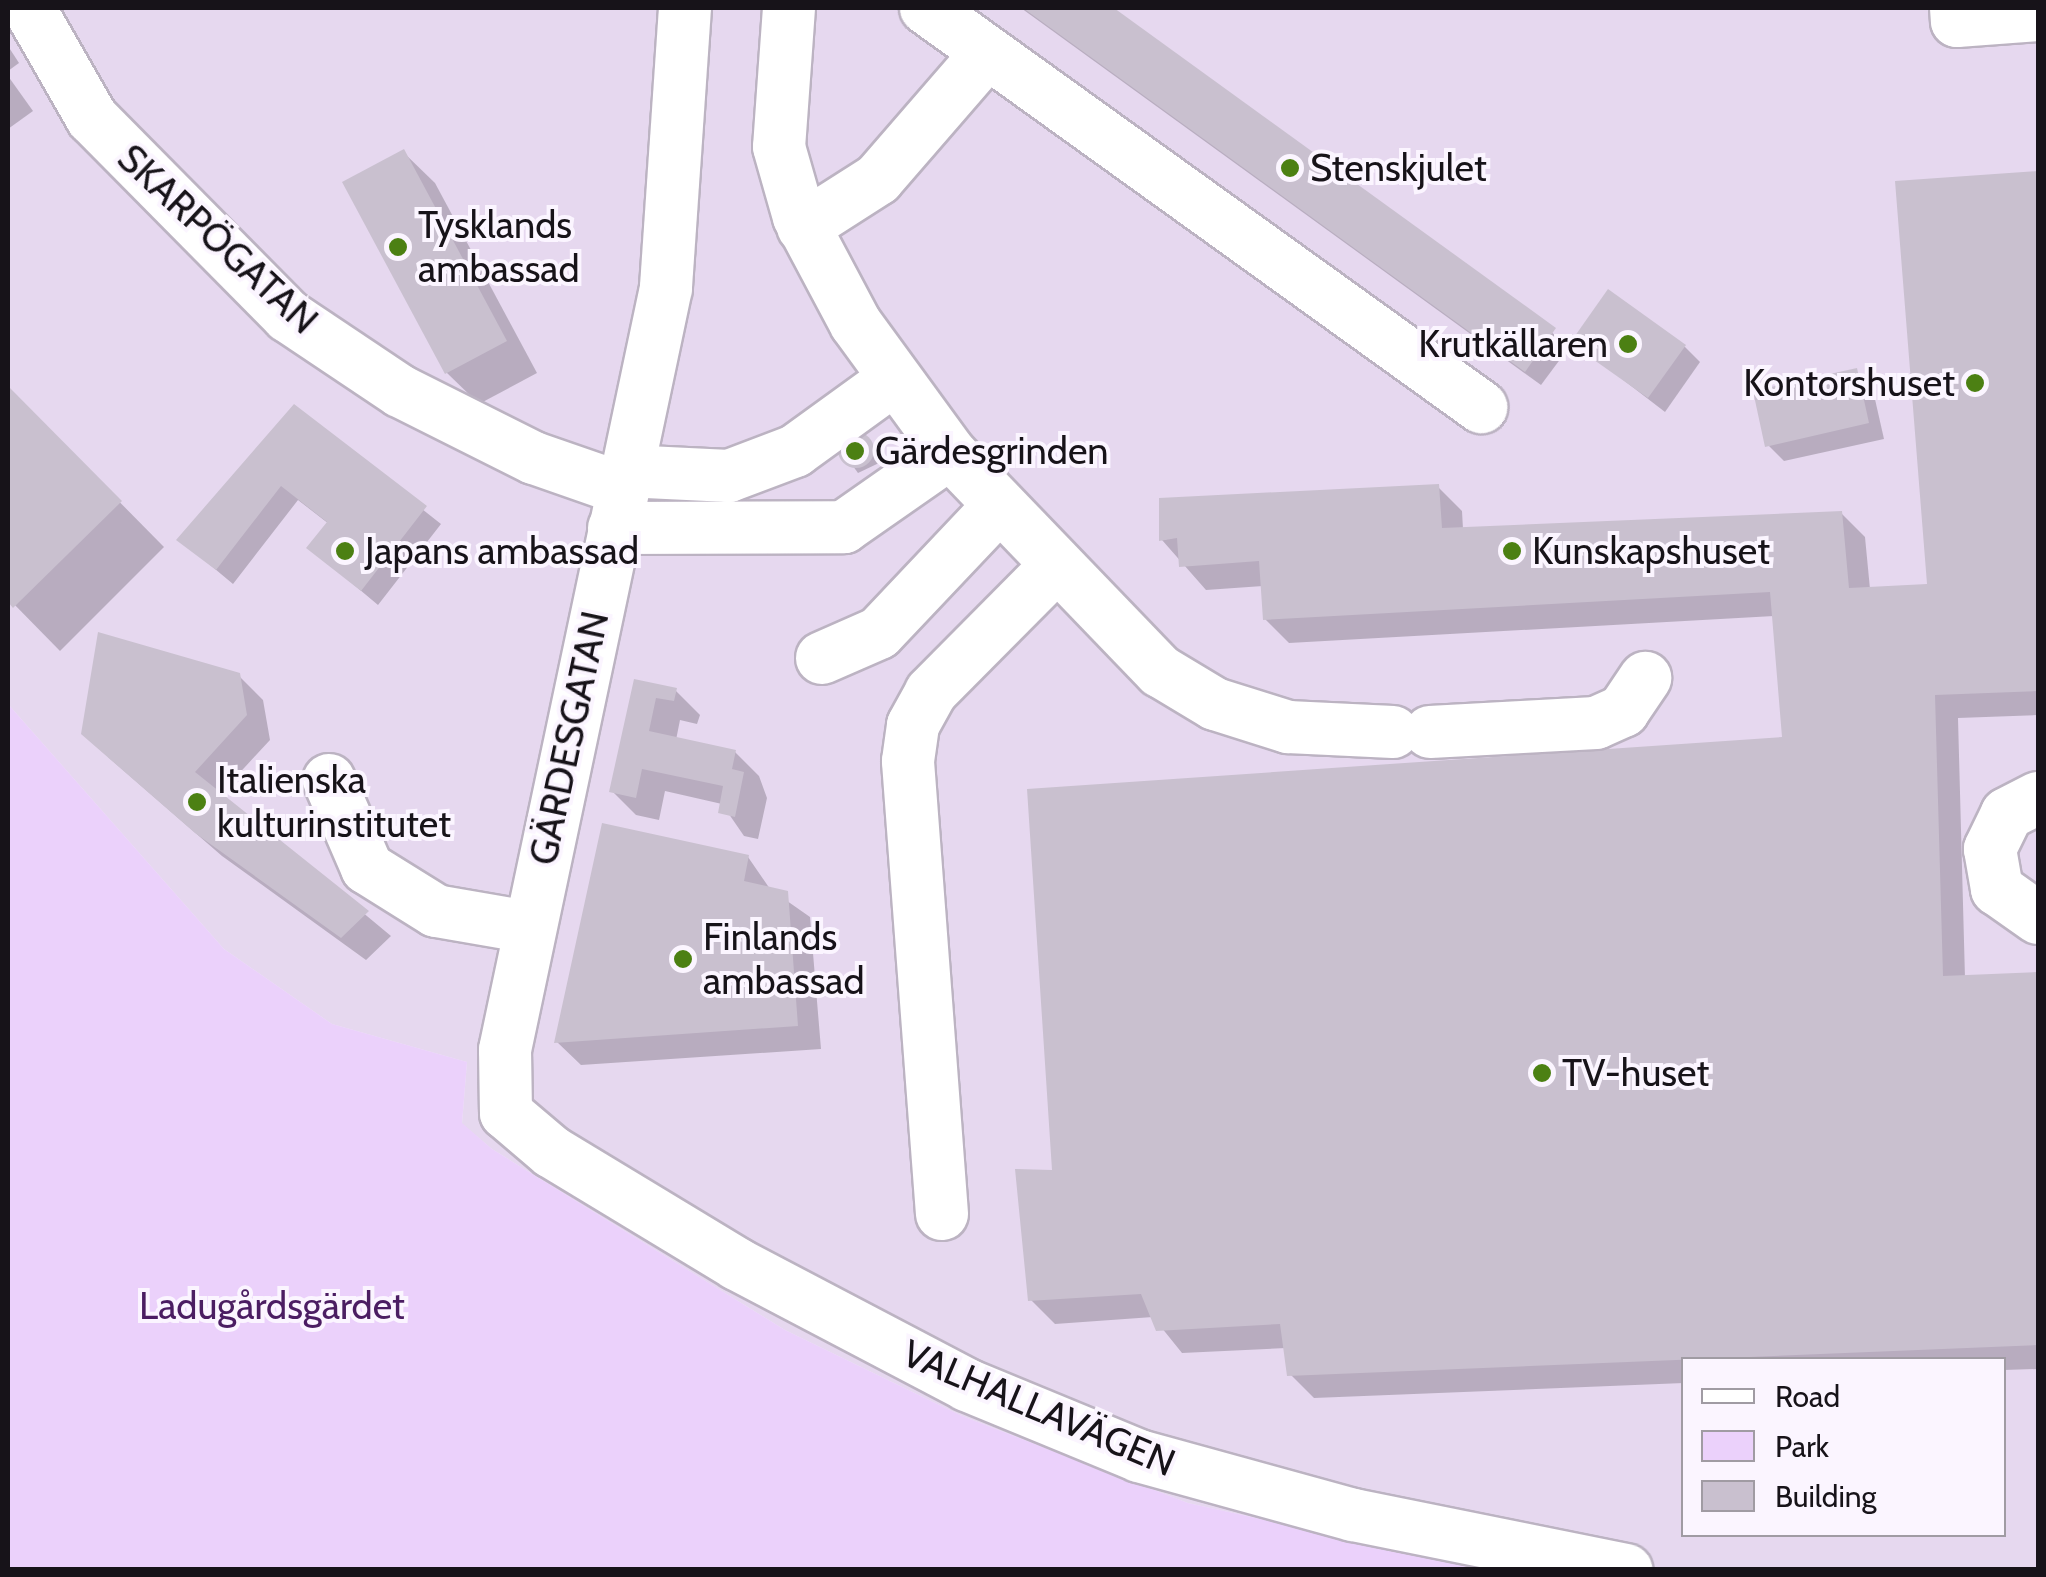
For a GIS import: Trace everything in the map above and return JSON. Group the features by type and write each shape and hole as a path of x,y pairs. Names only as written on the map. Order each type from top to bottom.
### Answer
{"street":[{"name":"SKARPÖGATAN","path":"29,8 92,118 288,316 400,392 621,496"},
{"name":"GÄRDESGATAN","path":"506,1112 505,1050 621,496 680,186 685,8"},
{"path":"789,8 779,146 803,227 892,380 950,453 1055,567 1160,672 1215,704 1288,727 1412,732 1596,722 1630,704 1646,678"},
{"path":"926,8 1481,407"},
{"path":"1956,8 1956,21 2038,16"},
{"path":"803,227 878,179 988,53"},
{"path":"621,496 729,476 795,451 892,380"},
{"path":"621,496 844,527 950,453"},
{"path":"822,658 879,633 999,506"},
{"path":"942,1214 908,761 913,725 931,692 1055,567"},
{"path":"328,780 367,868 436,910 529,927"},
{"path":"2038,798 2007,814 1990,849 1997,889 2038,918"},
{"name":"VALHALLAVÄGEN","path":"506,1112 552,1152 737,1264 967,1386 1139,1456 1353,1516 1627,1570"}],"shaded area":[{"path":"8,8 2038,8 2038,1569 1489,1569 1188,1503 962,1416 785,1330 492,1149 462,1124 467,1062 332,1024 224,949 8,704"}],"green space":[{"name":"Ladugårdsgärdet","path":"8,704 224,949 332,1024 467,1062 462,1123 492,1149 785,1330 962,1416 1188,1503 1489,1569 8,1570"}],"building":[{"name":"Stenskjulet","path":"1023,8 1114,8 1556,328 1525,372"},
{"path":"404,149 507,341 445,374 342,182"},
{"name":"TV-huset","path":"2038,171 2038,691 1935,695 1943,976 2038,972 2038,1345 1287,1376 1280,1324 1156,1331 1141,1294 1028,1301 1015,1169 1052,1170 1027,789 1782,737 1770,592 1263,620 1259,561 1179,567 1177,538 1159,541 1159,498 1439,484 1442,528 1842,511 1849,588 1927,584 1895,181"},
{"name":"Krutkällaren","path":"1608,289 1686,345 1648,398 1570,343"},
{"path":"1857,368 1869,423 1765,447 1753,391"},
{"path":"8,386 122,501 13,608 8,602"},
{"path":"294,404 427,506 361,591 306,548 327,522 281,486 216,570 176,540"},
{"name":"Gärdesgrinden","path":"856,432 869,437 874,450 869,463 856,468 843,463 838,450 843,437"},
{"name":"Italienska kulturinstitutet","path":"98,632 240,673 247,715 195,772 369,911 341,938 195,833 81,734"},
{"path":"634,679 677,688 674,701 656,698 649,731 736,750 732,769 744,772 735,817 718,813 723,786 642,769 636,798 609,792"},
{"name":"Finlands ambassad","path":"602,823 749,855 744,881 788,891 798,1026 554,1043"}],"place":[{"name":"Stenskjulet","path":"1290,168"},
{"name":"Tysklands ambassad","path":"398,247"},
{"name":"Krutkällaren","path":"1628,344"},
{"name":"Kontorshuset","path":"1975,383"},
{"name":"Gärdesgrinden","path":"855,451"},
{"name":"Japans ambassad","path":"345,551"},
{"name":"Kunskapshuset","path":"1512,551"},
{"name":"Italienska kulturinstitutet","path":"197,802"},
{"name":"Finlands ambassad","path":"683,959"},
{"name":"TV-huset","path":"1542,1073"}]}
